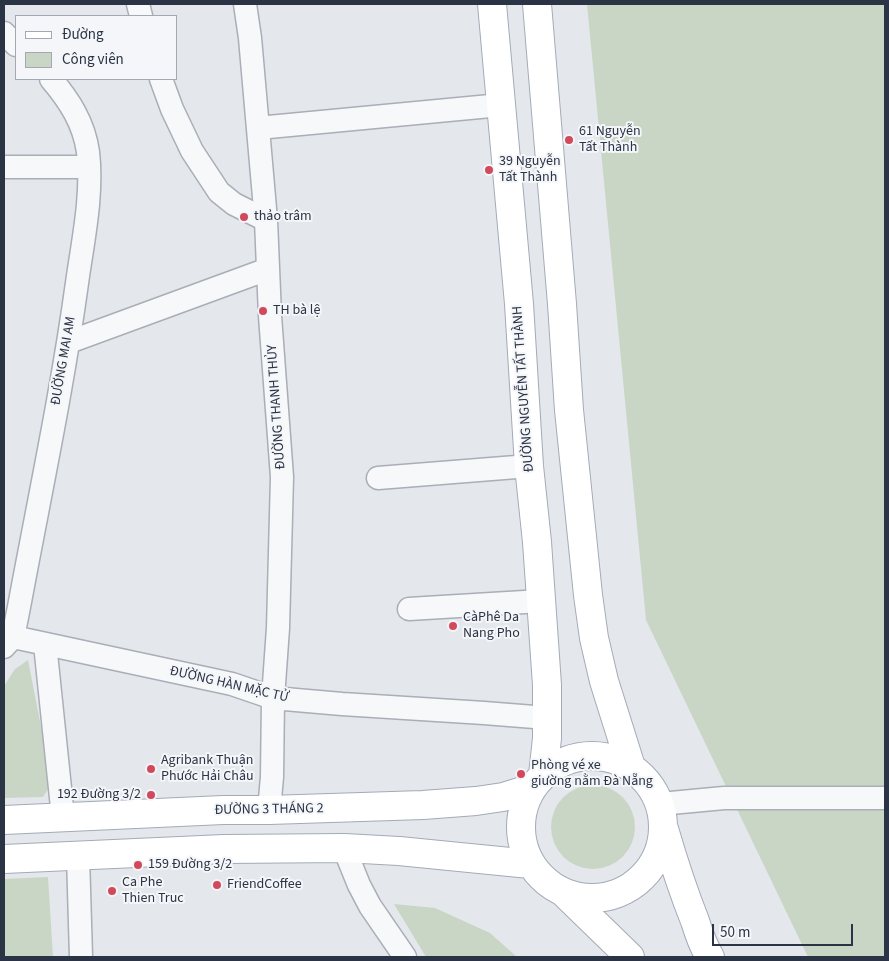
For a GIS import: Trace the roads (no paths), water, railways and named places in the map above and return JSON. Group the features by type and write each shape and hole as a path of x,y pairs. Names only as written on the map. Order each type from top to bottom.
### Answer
{"main road":[{"name":"ĐƯỜNG NGUYỄN TẤT THÀNH","path":"492,4 519,304 529,466 548,685 547,738 538,782"},
{"path":"537,4 569,410 588,595 594,638 604,681 631,767"},
{"path":"519,304 562,304"},
{"path":"662,815 661,847 652,866 639,881 622,892 603,898 582,898 563,892 550,885 530,864 523,846 521,826 524,807 538,782 559,764 576,757 596,756 614,759 631,767 644,777 653,790 662,815 678,875 710,957"},
{"name":"ĐƯỜNG 3 THÁNG 2","path":"4,820 223,810 423,805 468,802 503,797 538,782"},
{"path":"4,859 224,849 344,848 399,851 530,864"},
{"path":"563,892 630,957"}],"street":[{"name":"ĐƯỜNG THANH THỦY","path":"245,4 250,38 266,220 270,326 282,477 278,628 272,698 272,777 269,810"},
{"path":"4,33 15,44"},
{"name":"ĐƯỜNG MAI AM","path":"7,640 69,342 88,205 89,167 85,137 74,109 52,80"},
{"path":"161,80 172,109 192,151 219,192 234,204 266,220"},
{"path":"258,128 501,105"},
{"path":"4,167 89,167"},
{"path":"69,342 268,269"},
{"path":"378,478 529,466"},
{"path":"409,608 541,601"},
{"name":"ĐƯỜNG HÀN MẶC TỬ","path":"7,640 45,644 232,684 272,698 547,718"},
{"path":"45,644 60,818"},
{"path":"662,815 724,798 885,798"},
{"path":"344,848 359,886 370,906 405,957"},
{"path":"68,856 82,957"}],"place":[{"name":"61 Nguyễn Tất Thành","path":"569,140"},
{"name":"39 Nguyễn Tất Thành","path":"489,170"},
{"name":"thảo trâm","path":"244,217"},
{"name":"TH bà lệ","path":"263,311"},
{"name":"CàPhê Da Nang Pho","path":"453,626"},
{"name":"Agribank Thuận Phước Hải Châu","path":"151,769"},
{"name":"Phòng vé xe giường nằm Đà Nẵng","path":"521,774"},
{"name":"192 Đường 3/2","path":"151,795"},
{"name":"159 Đường 3/2","path":"138,865"},
{"name":"FriendCoffee","path":"217,885"},
{"name":"Ca Phe Thien Truc","path":"112,891"}]}
